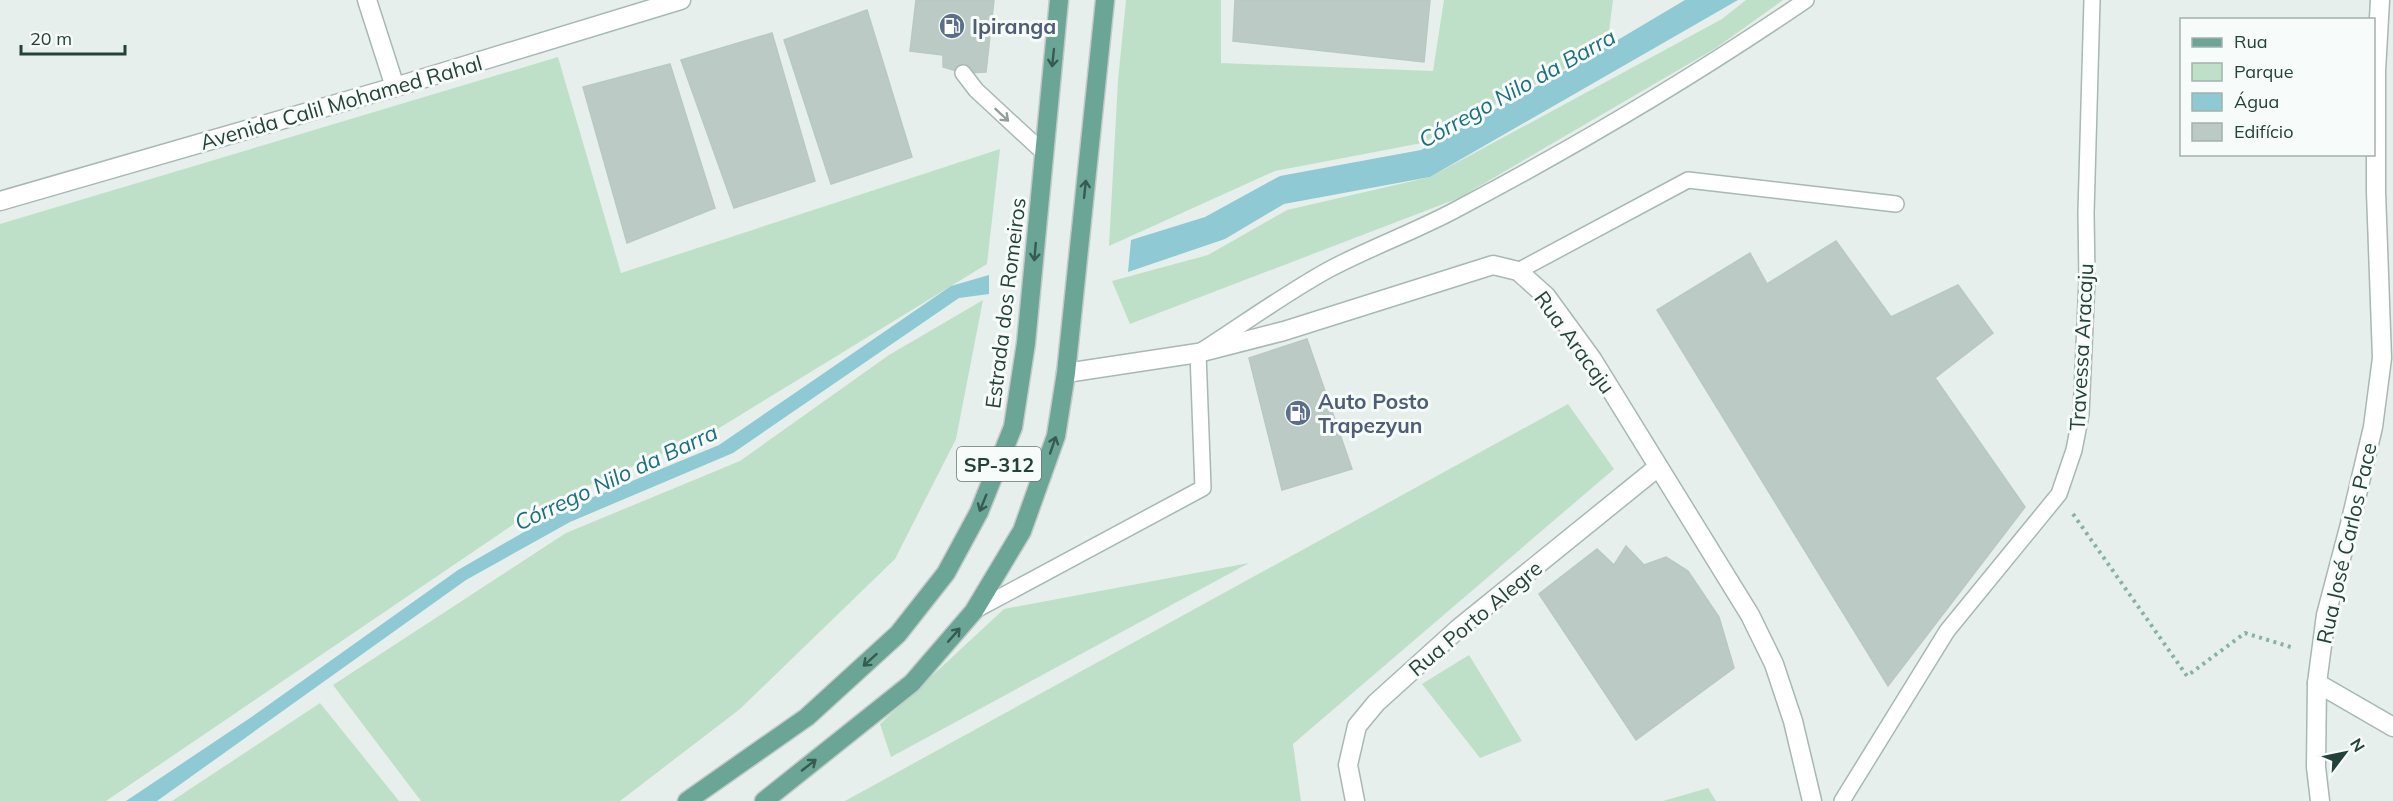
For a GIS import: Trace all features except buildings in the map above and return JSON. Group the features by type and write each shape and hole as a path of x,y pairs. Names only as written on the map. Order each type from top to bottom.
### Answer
{"main road":[{"name":"Estrada dos Romeiros","path":"687,801 807,717 898,634 946,573 979,512 1013,427 1026,343 1059,0"},
{"name":"SP-312","path":"764,801 912,683 974,610 1022,531 1056,436 1066,373 1105,0"}],"street":[{"path":"367,0 395,87"},
{"name":"Avenida Calil Mohamed Rahal","path":"0,201 395,87 681,0"},
{"name":"Rua José Carlos Pace","path":"2320,801 2316,767 2317,683 2326,615 2350,524 2387,361 2376,148 2376,71 2380,0"},
{"name":"Rua Aracaju","path":"1066,373 1198,353 1284,331 1493,265 1518,271 1546,296 1592,359 1750,615 1774,664 1793,721 1812,801"},
{"name":"Rua Porto Alegre","path":"1355,801 1348,765 1357,726 1376,703 1450,636 1658,467"},
{"path":"2317,683 2393,727"}],"lane":[{"path":"974,610 1203,488 1198,353 1272,303 1329,269 1456,210 1610,122 1687,77 1806,0"},
{"name":"Travessa Aracaju","path":"1842,801 1947,631 2059,494 2074,450 2081,414 2087,280 2086,213 2092,0"},
{"path":"963,73 976,90 1044,153"},
{"path":"1518,271 1688,180 1896,204"}],"path":[{"path":"2059,494 2187,676 2245,633 2321,656"}],"green space":[{"path":"1126,0 1221,0 1221,63 1433,71 1444,0 1613,0 1607,47 1422,143 1275,171 1109,246 1118,80"},
{"path":"1746,0 1783,0 1716,48 1459,198 1130,324 1112,281 1208,255 1287,210 1430,177 1722,19"},
{"path":"558,57 621,273 1000,149 987,264 716,430 539,507 106,801 0,801 0,224"},
{"path":"983,300 956,439 895,559 740,709 620,801 421,801 333,685 566,533 740,461 889,355"},
{"path":"1568,404 1614,469 1293,744 1301,801 845,801"},
{"path":"1249,563 891,757 880,724 1004,609"},
{"path":"1469,655 1522,741 1480,758 1422,684"},
{"path":"320,703 399,801 172,801"},
{"path":"1708,788 1716,801 1663,801"}],"water":[{"path":"1685,0 1738,0 1430,177 1284,204 1225,239 1128,272 1131,240 1205,217 1280,176 1421,150 1579,63"},
{"path":"989,275 989,294 959,298 733,453 570,522 466,580 157,801 126,801 253,716 458,570 562,510 719,445 951,286"}],"place":[{"name":"Ipiranga","path":"952,26"},
{"name":"Auto Posto Trapezyun","path":"1298,413"}],"water label":[{"name":"Córrego Nilo da Barra","path":"1517,88"},
{"name":"Córrego Nilo da Barra","path":"616,477"}]}
